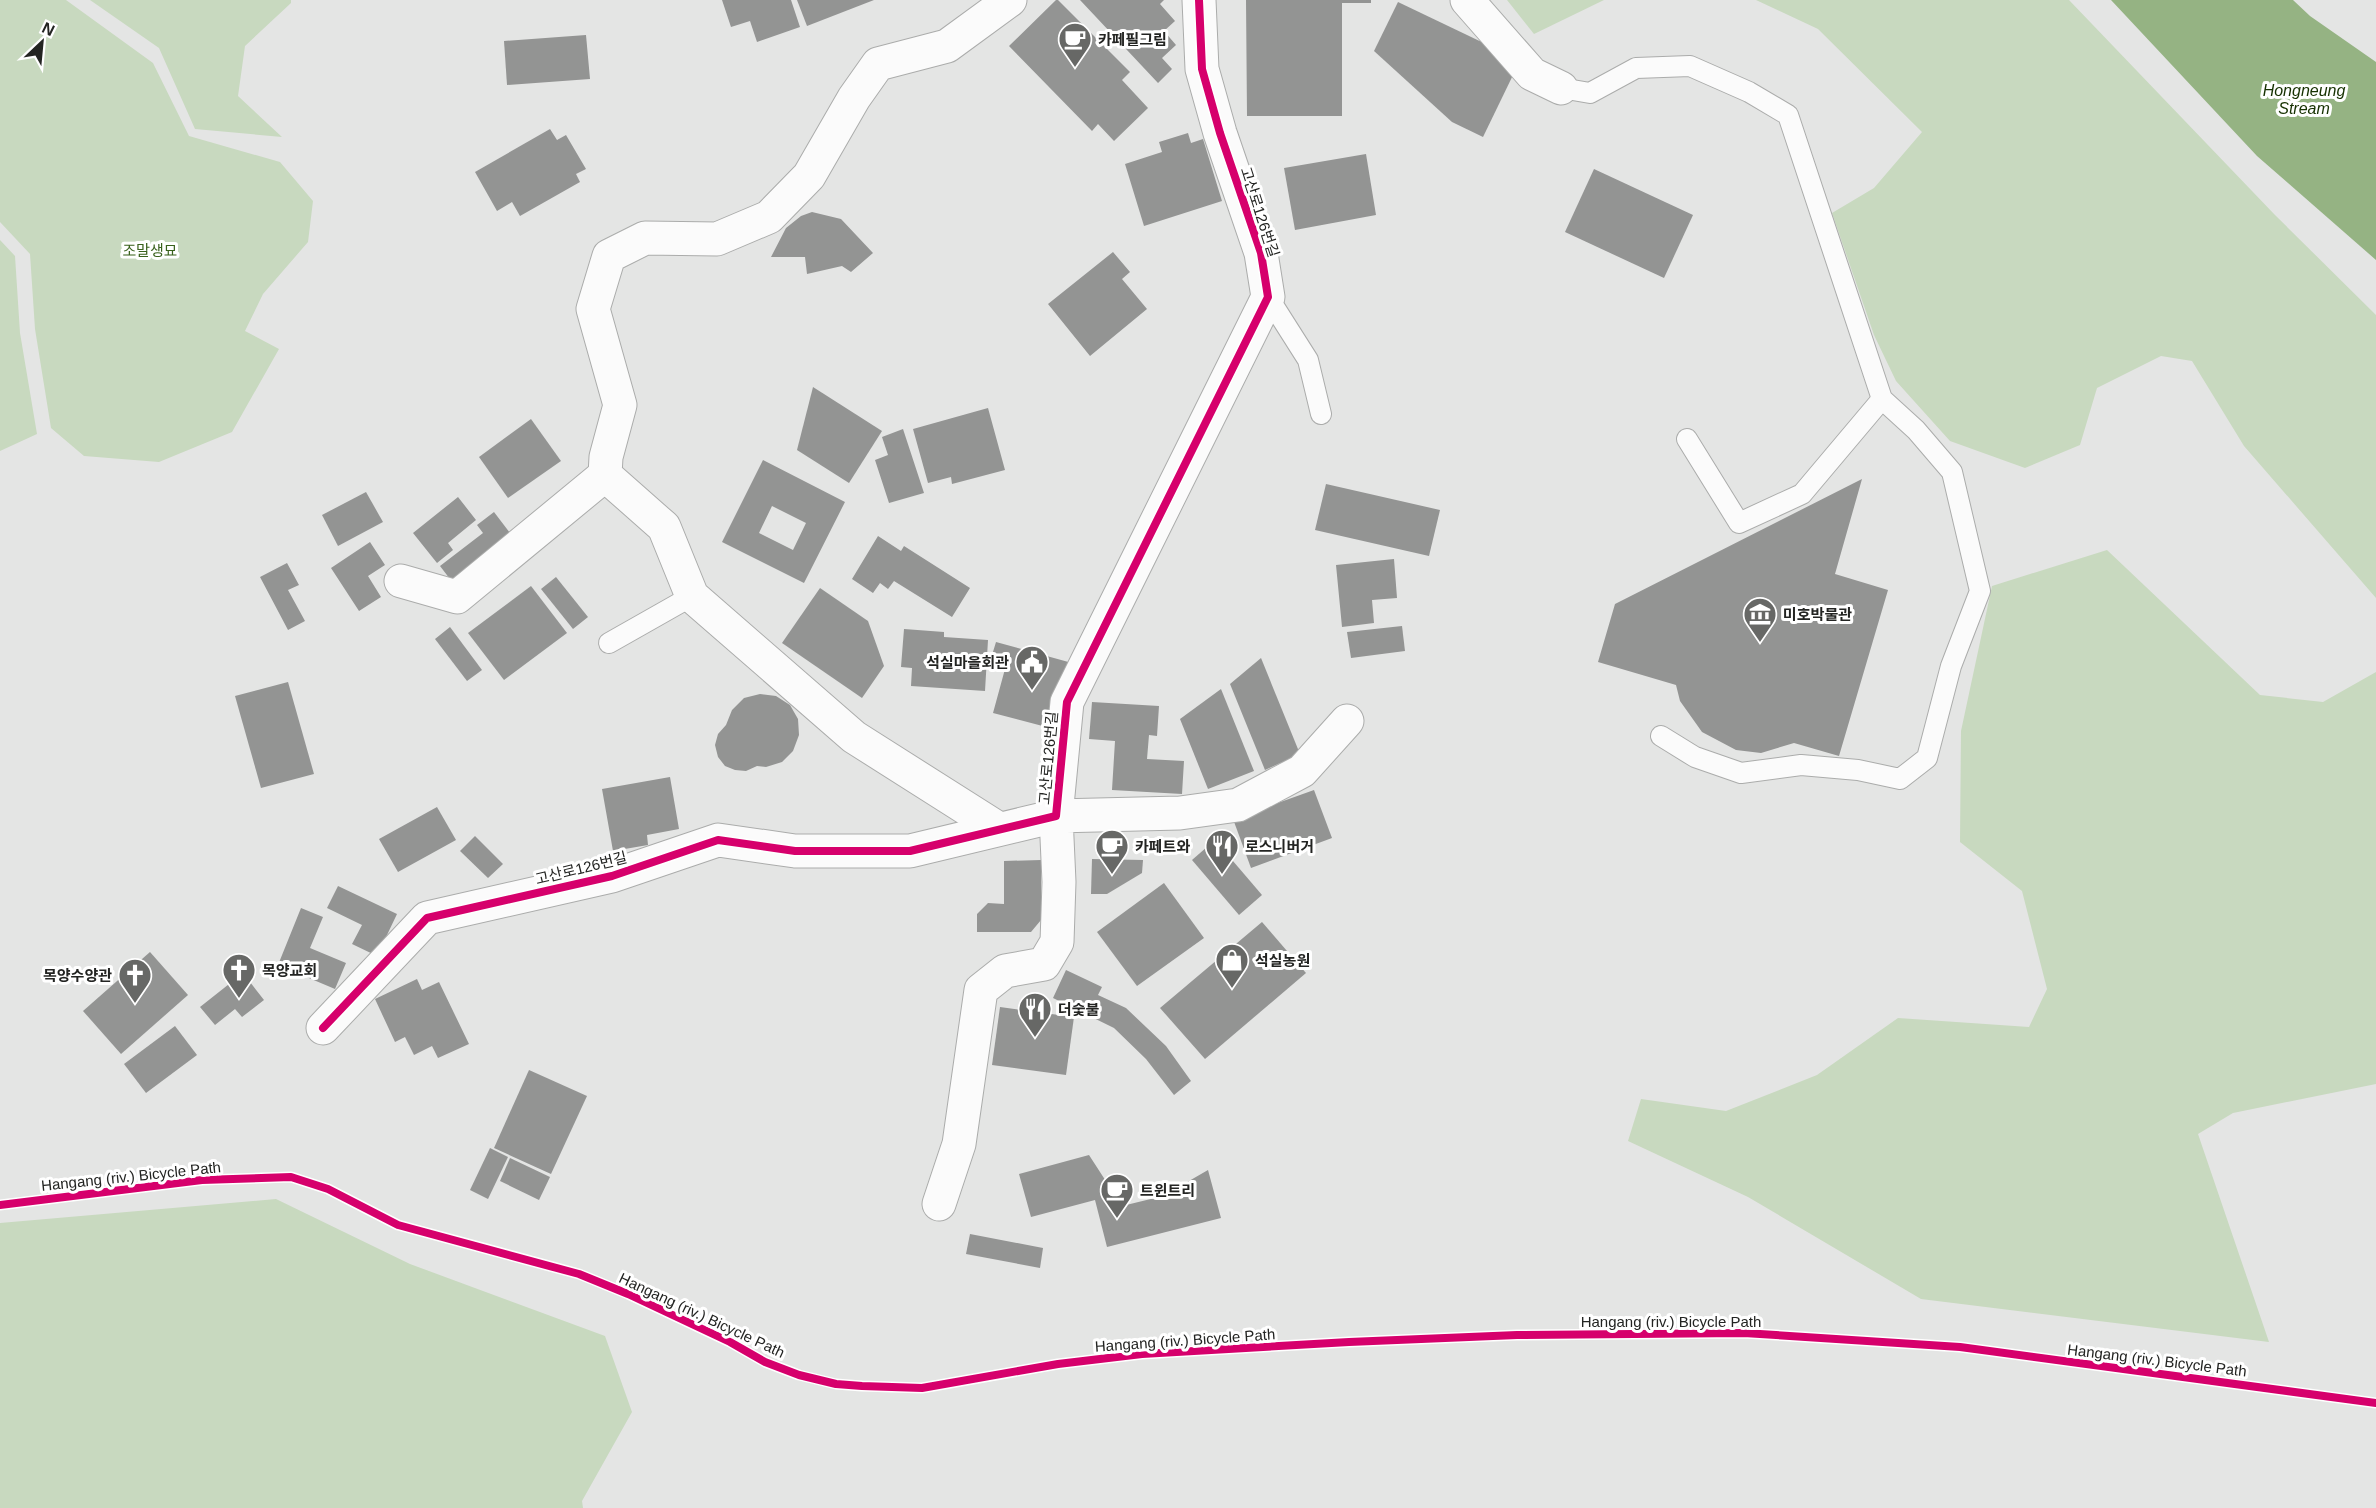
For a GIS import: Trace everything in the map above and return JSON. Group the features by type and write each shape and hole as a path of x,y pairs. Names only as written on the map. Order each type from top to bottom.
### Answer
{"street":[{"path":"400,581 457,597 605,475 606,457 620,405 593,309 609,256 645,238 717,239 769,217 809,176 854,98 878,64 947,45 1010,0"},
{"name":"고산로126번길","path":"323,1028 427,918 612,876 718,840 795,851 910,851 1056,816 1067,702 1268,297 1261,253 1220,133 1202,69 1199,0"},
{"path":"1467,0 1532,74 1561,88"},
{"path":"605,475 664,527 692,597 854,737 999,829"},
{"path":"939,1204 959,1144 981,990 1005,971 1044,964 1057,942 1059,882 1056,816 1180,813 1238,805 1302,771 1347,721"}],"lane":[{"path":"1561,88 1590,93 1636,68 1690,66 1749,92 1788,115 1882,399 1916,430 1952,472 1980,591 1951,666 1927,758 1900,779 1858,770 1801,765 1741,773 1695,758 1661,736"},
{"path":"1268,297 1308,360 1321,414"},
{"path":"1687,439 1739,523 1802,494 1882,399"},
{"path":"609,643 692,597"}],"green space":[{"name":"조말생묘","path":"0,0 66,0 153,63 189,136 280,162 313,201 308,242 263,294 245,331 279,349 232,432 159,462 84,456 51,428 35,329 30,254 0,222"},
{"path":"90,0 291,0 291,3 245,46 238,96 282,137 195,129 159,48"},
{"path":"1507,0 1604,0 1534,34"},
{"path":"1756,0 2069,0 2275,215 2376,315 2376,598 2244,446 2192,361 2161,356 2097,388 2080,445 2025,468 1950,441 1896,381 1874,335 1832,213 1874,188 1922,132 1818,29"},
{"path":"0,240 15,256 20,333 37,434 0,451"},
{"path":"2107,550 2260,695 2323,702 2376,672 2376,1084 2233,1113 2198,1134 2269,1342 1921,1299 1748,1197 1628,1141 1641,1099 1726,1111 1817,1075 1898,1018 2029,1027 2047,989 2022,891 1960,842 1961,731 1992,586"},
{"path":"276,1199 410,1264 605,1336 632,1412 582,1501 583,1508 0,1508 0,1223"}],"water":[{"name":"Hongneung Stream","path":"2111,0 2293,0 2310,16 2376,62 2376,260 2257,156"}],"building":[{"path":"722,0 791,0 800,27 757,42 750,21 731,27"},
{"path":"797,0 874,0 807,26"},
{"path":"1056,0 1130,72 1122,80 1148,108 1114,141 1098,124 1092,131 1009,46"},
{"path":"1080,0 1164,0 1160,4 1175,21 1164,31 1176,45 1162,58 1172,69 1158,83"},
{"path":"1246,0 1371,0 1371,3 1342,3 1342,116 1247,116"},
{"path":"1398,2 1490,46 1514,73 1483,137 1452,122 1374,51"},
{"path":"586,35 590,79 507,85 504,41"},
{"path":"550,129 557,140 566,135 586,169 576,174 580,182 520,216 512,202 497,211 475,172"},
{"path":"1188,133 1191,143 1203,139 1222,201 1144,226 1125,164 1162,152 1159,142"},
{"path":"1366,154 1376,215 1295,230 1284,168"},
{"path":"1594,169 1693,215 1664,278 1565,232"},
{"path":"812,212 841,219 873,253 851,272 842,266 807,274 805,257 771,257 786,228 801,216"},
{"path":"1113,252 1130,272 1122,279 1147,309 1090,356 1048,304"},
{"path":"813,387 882,431 849,483 797,450"},
{"path":"988,408 1005,470 952,484 951,477 928,483 913,429"},
{"path":"531,419 561,461 508,498 479,457"},
{"path":"903,429 924,493 889,503 875,460 888,455 882,437"},
{"path":"763,460 845,502 804,583 722,542","holes":["772,506 806,523 793,550 759,533"]},
{"path":"1862,479 1835,574 1888,590 1839,756 1794,743 1761,753 1736,750 1702,732 1680,701 1676,685 1598,662 1615,604"},
{"path":"1326,484 1440,510 1429,556 1315,530"},
{"path":"366,492 383,522 338,546 322,515"},
{"path":"458,497 476,520 448,543 453,550 437,563 413,533"},
{"path":"494,512 513,537 453,583 440,566 483,533 477,525"},
{"path":"878,536 901,551 904,546 970,588 952,617 894,581 888,589 880,583 873,593 852,579"},
{"path":"370,542 385,565 368,576 381,597 359,611 331,568"},
{"path":"1394,559 1397,598 1372,600 1374,623 1342,627 1336,565"},
{"path":"287,563 299,585 288,590 305,621 288,630 260,577"},
{"path":"556,577 588,617 573,629 541,589"},
{"path":"531,586 567,633 504,680 468,633"},
{"path":"820,588 868,621 884,666 862,698 782,643"},
{"path":"1402,626 1405,651 1351,658 1347,632"},
{"path":"450,627 482,670 467,681 435,639"},
{"path":"904,629 944,632 944,637 988,640 985,691 911,686 912,668 901,667"},
{"name":"석실마을회관","path":"996,642 1072,663 1054,729 993,713 1005,669 989,665"},
{"path":"1261,658 1300,754 1265,770 1230,684"},
{"path":"288,682 314,774 261,788 235,696"},
{"path":"1221,689 1254,771 1208,789 1180,719"},
{"path":"760,694 776,696 790,705 798,719 799,735 793,751 782,762 766,767 757,766 746,771 725,766 718,757 715,745 718,734 726,725 732,710 744,698"},
{"path":"1092,702 1159,706 1157,736 1149,735 1147,759 1184,761 1182,794 1112,790 1115,741 1089,739"},
{"path":"670,777 679,829 647,835 648,845 613,851 602,789"},
{"path":"1314,790 1332,838 1251,868 1233,819"},
{"path":"437,807 456,840 398,872 379,839"},
{"path":"475,836 503,864 488,878 460,851"},
{"path":"1215,840 1262,895 1239,915 1192,860"},
{"path":"1092,859 1143,860 1142,873 1107,894 1091,894"},
{"path":"1041,860 1041,920 1031,932 977,932 977,914 988,903 1004,904 1004,861"},
{"path":"1164,883 1204,938 1137,986 1097,932"},
{"path":"338,886 397,914 377,956 352,944 362,925 327,908"},
{"path":"301,908 323,917 310,948 346,963 335,989 278,965"},
{"path":"1262,922 1306,973 1205,1059 1160,1008"},
{"path":"150,952 188,995 121,1054 83,1011"},
{"path":"1066,970 1102,987 1098,995 1126,1008 1166,1046 1191,1081 1174,1095 1146,1059 1114,1028 1053,998"},
{"path":"243,973 264,1000 242,1017 235,1009 215,1025 200,1007"},
{"path":"417,979 422,990 439,982 469,1044 438,1058 432,1046 414,1055 405,1037 395,1042 375,999"},
{"path":"1000,1007 1074,1017 1066,1075 992,1065"},
{"path":"175,1026 197,1055 146,1093 124,1064"},
{"path":"529,1070 587,1096 551,1174 494,1148"},
{"path":"490,1148 508,1157 488,1199 470,1190"},
{"path":"1089,1155 1122,1206 1163,1196 1208,1170 1221,1218 1107,1247 1095,1200 1031,1217 1019,1174"},
{"path":"510,1158 550,1177 539,1200 500,1181"},
{"path":"970,1234 1043,1248 1040,1268 966,1254"}],"cycle path":[{"path":"323,1028 427,918 612,876 718,840 795,851 910,851 1056,816 1067,702 1268,297 1261,253 1220,133 1202,69 1199,0"},
{"name":"Hangang (riv.) Bicycle Path","path":"0,1205 202,1180 291,1177 328,1189 398,1225 579,1274 628,1294 730,1342 765,1362 799,1375 836,1384 922,1388 1058,1364 1142,1354 1349,1342 1517,1335 1744,1333 1960,1347 2376,1403"}],"place":[{"name":"카페필그림","path":"1075,68"},
{"name":"미호박물관","path":"1760,643"},
{"name":"석실마을회관","path":"1032,691"},
{"name":"카페트와","path":"1112,875"},
{"name":"로스니버거","path":"1222,875"},
{"name":"석실농원","path":"1232,989"},
{"name":"목양교회","path":"239,999"},
{"name":"목양수양관","path":"135,1004"},
{"name":"더숯불","path":"1035,1038"},
{"name":"트윈트리","path":"1117,1219"}]}
